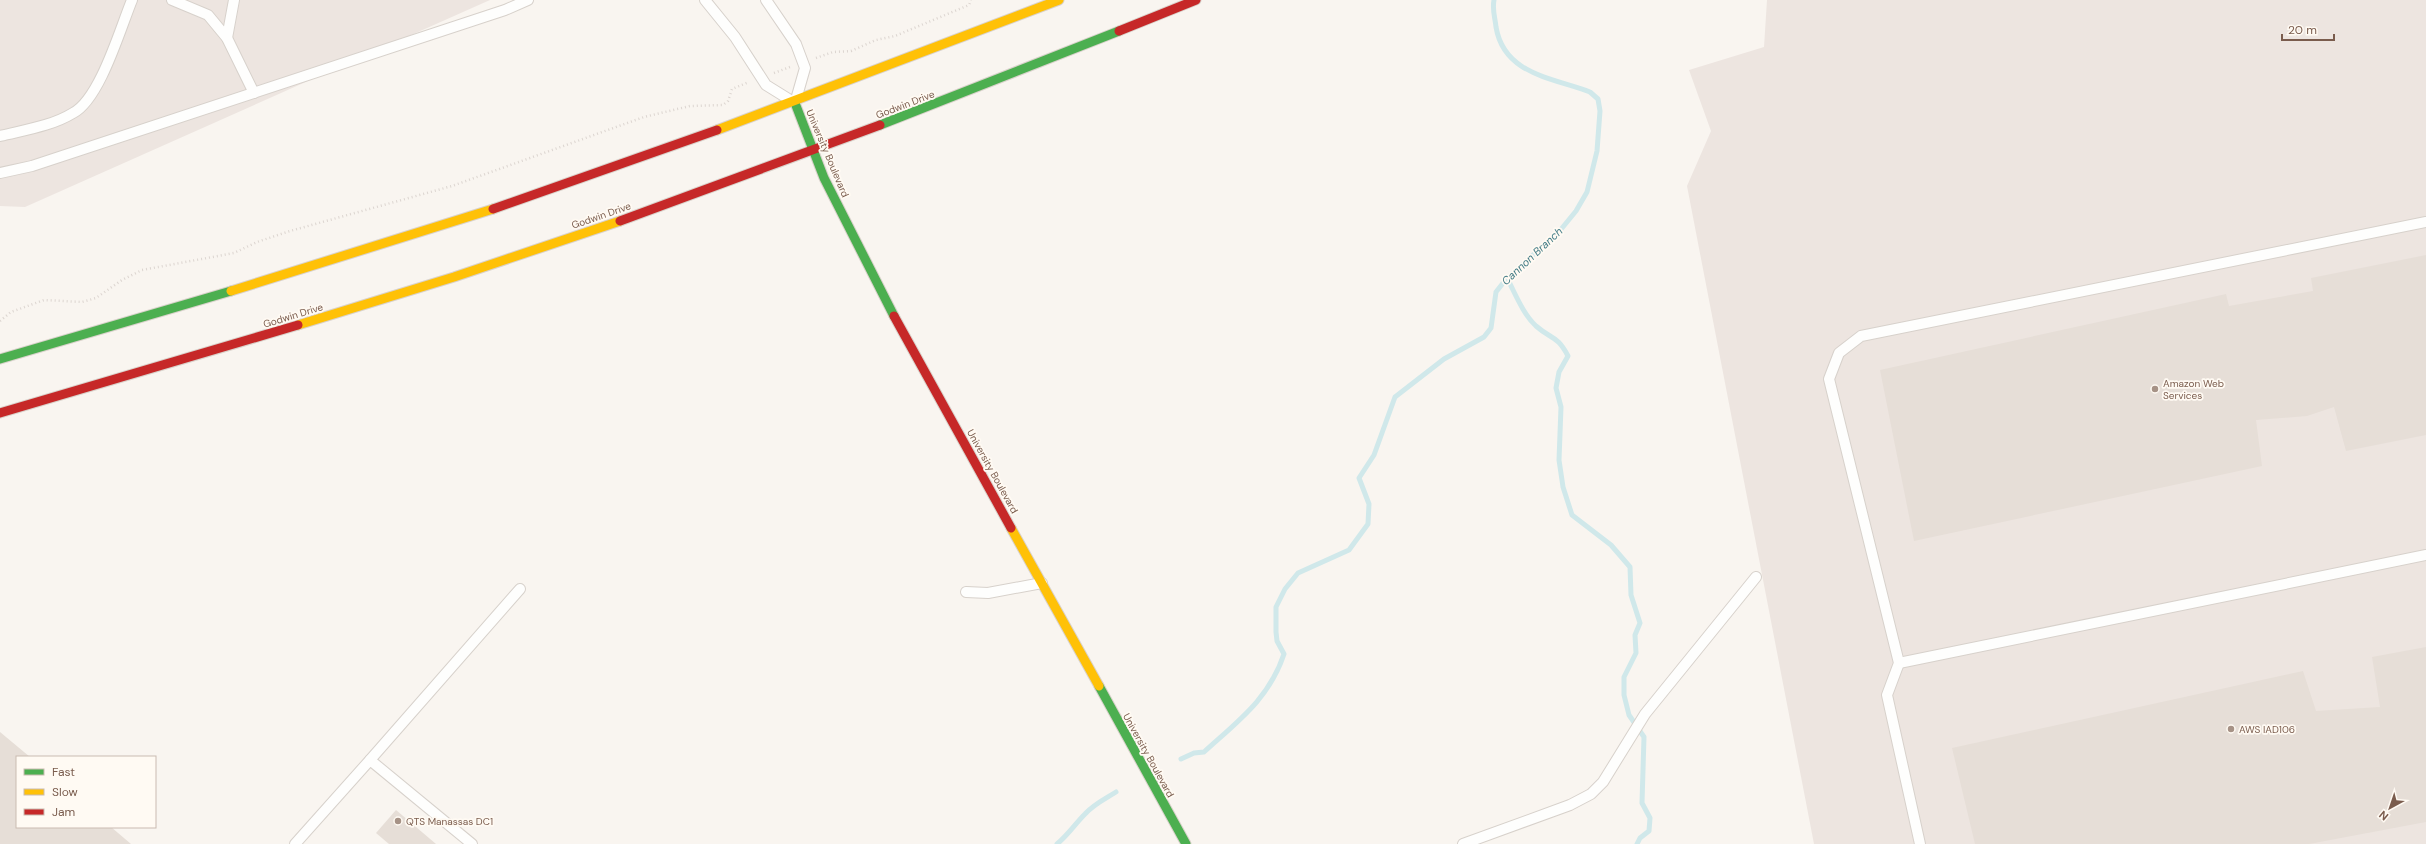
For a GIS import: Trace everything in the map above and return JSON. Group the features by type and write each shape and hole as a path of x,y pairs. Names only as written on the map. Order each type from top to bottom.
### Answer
{"main road":[{"path":"0,359 305,270 482,213 795,103 1059,0"},
{"name":"Godwin Drive","path":"0,413 355,308 509,259 664,205 813,150 998,80 1196,0"},
{"name":"University Boulevard","path":"795,103 824,178 875,281 1186,844"}],"lane":[{"path":"0,136 57,120 74,113 86,103 96,90 132,0"},
{"path":"172,0 208,15 227,38 254,93"},
{"path":"227,38 234,0"},
{"path":"0,173 32,166 505,10 528,0"},
{"path":"705,0 735,37 766,85 795,103 805,68 796,44 766,0"},
{"path":"1920,844 1887,695 1899,663 1829,379 1839,353 1861,336 2426,222"},
{"path":"1899,663 2426,555"},
{"path":"1463,844 1582,801 1602,782 1645,714 1756,577"},
{"path":"966,592 988,593 1042,583"},
{"path":"295,844 520,589"},
{"path":"370,760 472,844"}],"path":[{"path":"0,321 11,312 44,300 82,302 96,298 122,280 142,270 234,253 258,242 297,229 452,186 644,117 690,106 723,104 728,101 732,89 833,52 851,51 876,40 895,36 969,5 971,0"}],"shaded area":[{"path":"0,0 490,0 25,207 0,206"},
{"path":"1767,0 2426,0 2426,844 1814,844 1687,186 1711,131 1689,70 1764,47"}],"building":[{"name":"Amazon Web Services","path":"2426,255 2426,435 2346,451 2334,407 2307,416 2256,420 2262,466 1914,541 1880,370 2226,294 2229,306 2313,291 2311,278"},
{"name":"AWS IAD106","path":"2426,647 2426,822 2309,844 1975,844 1952,748 2303,671 2316,711 2380,707 2372,657"},
{"path":"0,732 29,756 16,756 16,828 112,828 131,844 0,844"},
{"name":"QTS Manassas DC1","path":"396,810 436,844 389,844 376,833"}],"waterway":[{"name":"Cannon Branch","path":"1181,759 1194,753 1204,752 1251,708 1270,684 1278,670 1284,654 1277,641 1276,607 1285,589 1298,573 1349,550 1368,524 1369,504 1359,478 1374,455 1395,397 1444,359 1484,337 1491,328 1496,292 1507,278 1558,233 1576,211 1587,192 1597,151 1600,111 1598,99 1590,92 1532,72 1520,65 1509,55 1501,43 1496,27 1493,10 1494,0"},
{"path":"1507,278 1531,321 1561,344 1568,356 1559,372 1556,388 1561,407 1559,460 1563,487 1572,515 1611,545 1630,567 1631,595 1640,623 1635,635 1636,653 1624,677 1624,695 1629,715 1644,737 1642,803 1650,818 1649,831 1640,838 1637,844"},
{"name":"Cannon Branch","path":"1057,844 1088,810 1116,792"}],"traffic: fast":[{"path":"880,125 1119,31"},
{"path":"795,103 824,178 894,316"},
{"path":"0,359 231,291"},
{"path":"1099,686 1186,844"}],"traffic: slow":[{"path":"717,130 1059,0"},
{"path":"231,291 493,209"},
{"path":"298,325 454,277 620,221"},
{"path":"1011,528 1099,686"}],"traffic: jam":[{"path":"1119,31 1196,0"},
{"path":"620,221 880,125"},
{"path":"493,209 717,130"},
{"path":"894,316 1011,528"},
{"path":"0,413 298,325"}],"place":[{"name":"Amazon Web Services","path":"2155,389"},
{"name":"AWS IAD106","path":"2231,729"},
{"name":"QTS Manassas DC1","path":"398,821"}]}
